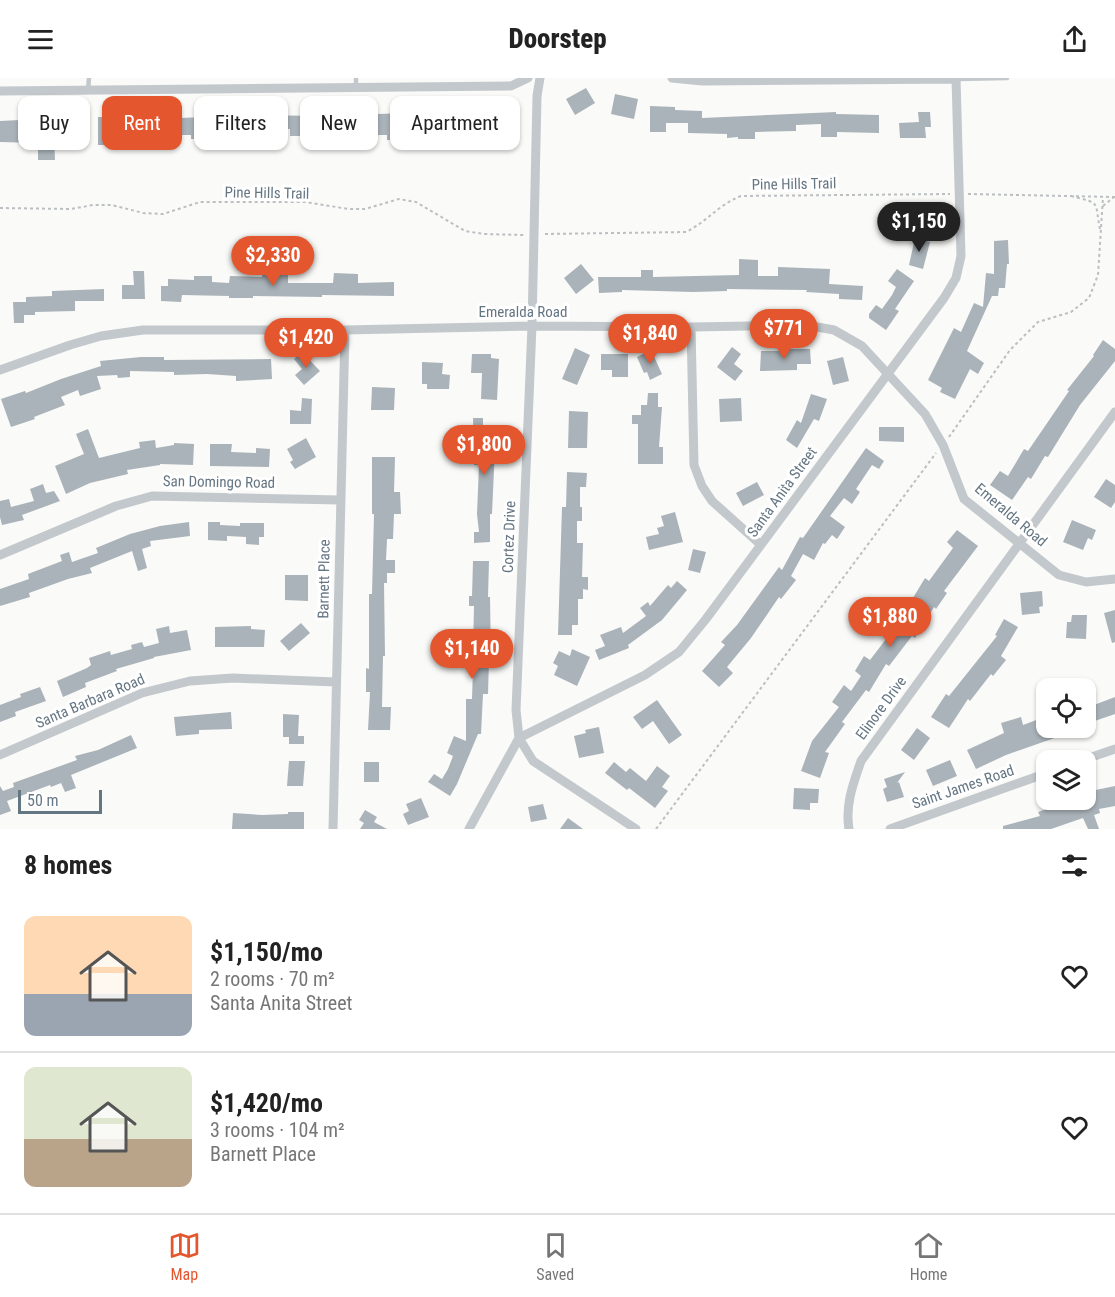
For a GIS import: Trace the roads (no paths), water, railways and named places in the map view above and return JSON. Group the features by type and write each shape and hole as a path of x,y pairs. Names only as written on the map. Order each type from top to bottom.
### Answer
{"street":[{"path":"0,91 356,83 511,86 528,78"},
{"name":"Cortez Drive","path":"540,78 537,96 532,326 516,710 519,738 533,761 636,829"},
{"path":"672,78 702,80 956,79"},
{"name":"Santa Anita Street","path":"519,738 645,675 679,652 944,298 956,278 961,256 956,79"},
{"name":"Emeralda Road","path":"0,370 101,336 143,330 806,325 834,330 862,346 925,414 943,445 964,499 1059,575 1086,582 1115,579"},
{"path":"691,327 694,465 702,486 712,501 761,545"},
{"name":"Barnett Place","path":"333,829 345,330"},
{"name":"Elinore Drive","path":"849,829 850,791 861,761 1115,412"},
{"name":"San Domingo Road","path":"0,555 116,506 152,496 340,500"},
{"name":"Santa Barbara Road","path":"0,755 142,693 190,681 233,678 336,682"},
{"path":"469,829 519,738"},
{"path":"1096,756 1115,749"},
{"name":"Saint James Road","path":"890,829 1036,777"}],"lane":[{"path":"88,90 89,78"},
{"path":"956,79 1007,78"}]}
